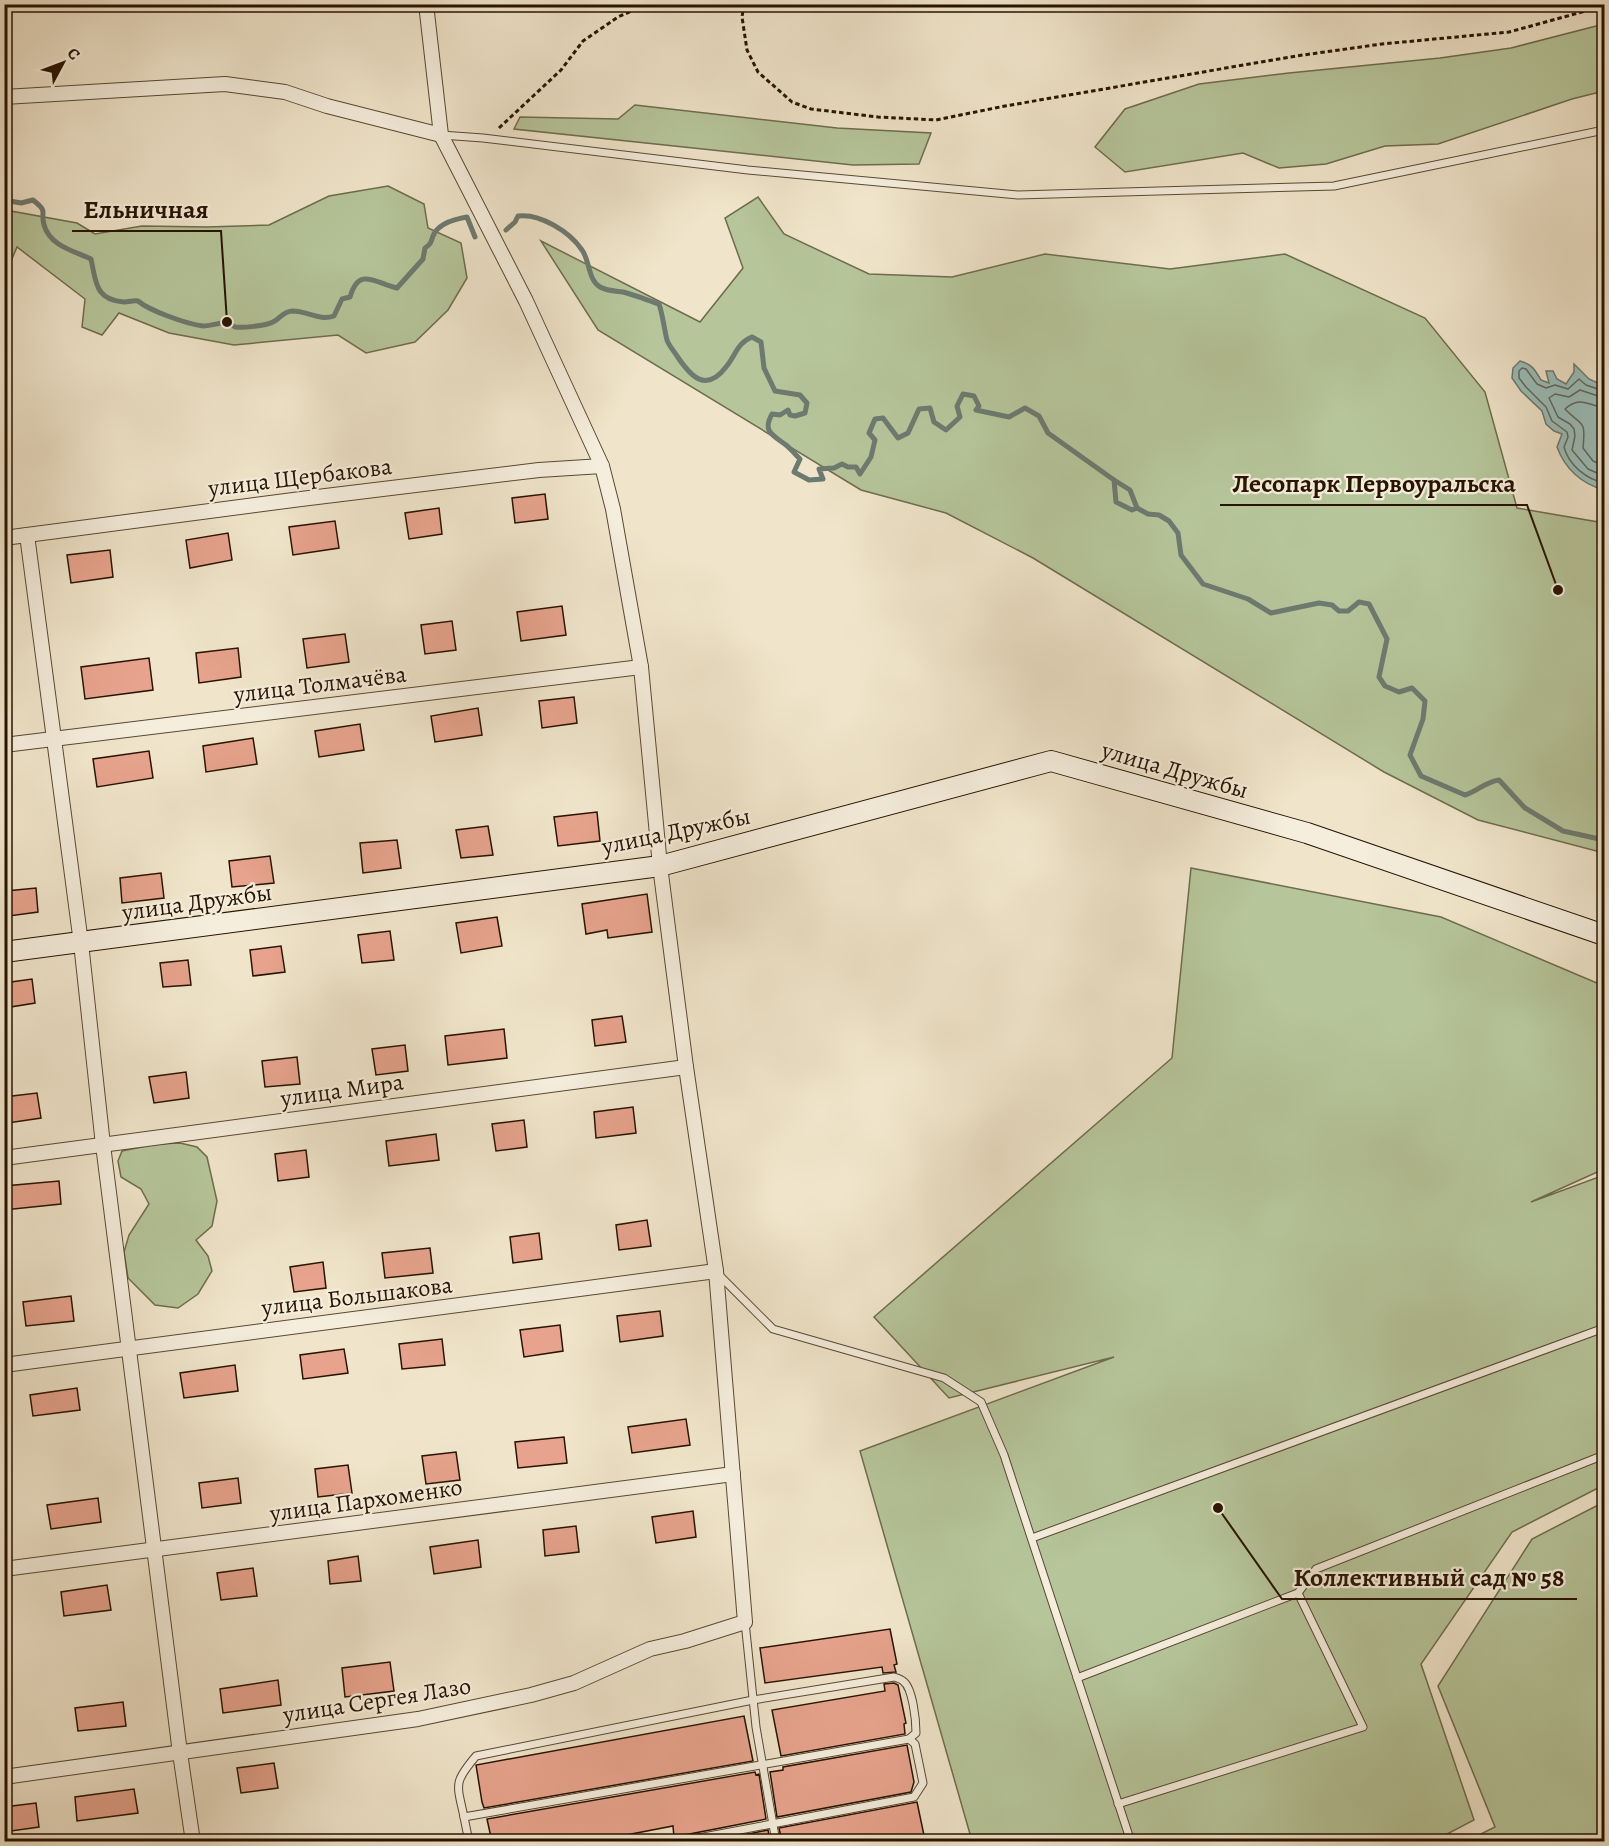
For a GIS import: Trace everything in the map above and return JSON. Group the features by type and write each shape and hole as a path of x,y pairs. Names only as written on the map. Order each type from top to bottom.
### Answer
{"street":[{"path":"426,4 441,135 526,301 602,466 613,509 641,667 660,866 716,1272 745,1622"},
{"path":"4,97 225,84 285,92 327,106 441,135"},
{"name":"улица Щербакова","path":"4,538 494,476 602,466"},
{"path":"27,535 81,943 103,1145 193,1842"},
{"name":"улица Толмачёва","path":"4,745 641,667"},
{"name":"улица Дружбы","path":"4,952 660,866 1051,762 1307,833 1605,935"},
{"name":"улица Мира","path":"4,1158 686,1067"},
{"name":"улица Большакова","path":"4,1365 716,1272"},
{"name":"улица Пархоменко","path":"4,1569 733,1474"},
{"name":"улица Сергея Лазо","path":"4,1777 418,1719 531,1695 574,1683 650,1649 686,1641 745,1622"}],"lane":[{"path":"441,135 748,170 1018,195 1334,186 1605,130"},
{"path":"716,1272 773,1329 944,1378 981,1402 1004,1455 1131,1842"},
{"path":"1032,1538 1605,1328"},
{"path":"1077,1678 1298,1593 1316,1569 1605,1455"},
{"path":"1118,1804 1363,1727 1298,1593"},
{"path":"745,1622 762,1764 776,1842"},
{"path":"464,1817 909,1739 916,1733 910,1690 905,1681 894,1677 753,1700 477,1756 461,1774 458,1787 464,1817 469,1842"},
{"path":"677,1842 914,1797 923,1783 915,1744 909,1739"}],"path":[{"path":"483,138 501,127 529,101 561,69 583,41 618,17 648,4"},
{"path":"744,4 742,16 747,50 758,72 792,102 811,109 878,117 936,120 1296,56 1382,44 1509,32 1605,6"}],"green space":[{"path":"1604,24 1604,91 1572,99 1438,144 1385,146 1326,164 1279,168 1243,153 1125,172 1095,147 1125,109 1199,84 1511,48"},
{"path":"635,105 837,128 931,133 919,164 853,165 514,129 520,117 618,119"},
{"path":"388,186 424,204 428,228 461,243 467,278 448,310 415,342 366,353 338,335 234,345 169,333 119,313 102,335 82,327 85,299 17,247 5,275 5,210 77,223 95,234 142,226 269,225 329,196"},
{"path":"758,197 784,234 869,274 952,277 1045,254 1170,269 1285,254 1425,318 1485,392 1517,508 1604,523 1604,853 1478,820 1384,772 1033,558 946,513 861,490 598,330 541,241 700,322 743,268 725,218"},
{"path":"1191,868 1441,917 1604,986 1604,1169 1531,1202 1604,1175 1604,1485 1512,1532 1421,1664 1474,1820 1432,1842 972,1841 860,1451 1114,1357 949,1398 874,1317 1172,1058"},
{"path":"180,1143 197,1147 207,1157 217,1201 212,1226 196,1240 208,1256 212,1271 198,1294 178,1308 155,1305 128,1278 124,1252 129,1235 149,1204 141,1189 121,1177 118,1161 122,1151 156,1144"},
{"path":"1604,1502 1604,1841 1467,1841 1495,1827 1438,1686 1532,1539"}],"water":[{"path":"1520,361 1535,370 1541,380 1549,383 1546,371 1553,371 1557,379 1566,384 1574,372 1574,364 1589,379 1604,386 1604,490 1588,484 1575,475 1560,455 1557,447 1562,434 1546,424 1542,411 1521,391 1512,378 1513,368"}],"building":[{"path":"545,494 548,519 515,523 512,498"},
{"path":"439,508 442,534 409,539 405,513"},
{"path":"335,521 339,548 293,555 289,527"},
{"path":"228,533 232,560 190,568 186,540"},
{"path":"110,550 113,577 71,583 67,555"},
{"path":"562,606 566,635 521,641 517,612"},
{"path":"452,621 456,650 425,654 421,625"},
{"path":"345,634 349,662 307,668 303,639"},
{"path":"238,648 241,677 199,683 196,653"},
{"path":"149,658 153,690 85,699 81,667"},
{"path":"574,697 577,723 542,728 539,701"},
{"path":"478,708 482,735 435,742 431,716"},
{"path":"360,724 364,750 319,757 315,731"},
{"path":"253,738 257,764 206,772 203,746"},
{"path":"149,751 153,778 97,787 93,759"},
{"path":"597,812 600,841 558,846 554,817"},
{"path":"488,826 493,855 461,858 456,830"},
{"path":"397,840 401,868 363,873 360,843"},
{"path":"270,856 274,883 232,887 229,861"},
{"path":"161,873 164,898 122,903 120,878"},
{"path":"36,888 38,912 9,916 6,891"},
{"path":"647,894 652,932 608,938 607,930 586,934 582,904"},
{"path":"497,917 502,946 461,953 456,923"},
{"path":"390,931 394,960 362,963 358,935"},
{"path":"281,946 285,972 253,976 250,950"},
{"path":"188,960 191,985 163,987 160,963"},
{"path":"32,979 35,1003 4,1008 4,983"},
{"path":"622,1016 626,1042 595,1046 592,1020"},
{"path":"504,1029 507,1058 448,1065 445,1036"},
{"path":"405,1045 408,1071 376,1075 372,1049"},
{"path":"297,1057 300,1084 265,1087 262,1061"},
{"path":"186,1072 189,1098 154,1103 149,1077"},
{"path":"37,1093 41,1118 8,1123 4,1097"},
{"path":"633,1107 636,1133 596,1138 594,1112"},
{"path":"524,1120 527,1147 496,1151 492,1124"},
{"path":"436,1134 439,1160 389,1166 386,1141"},
{"path":"306,1150 309,1177 278,1181 275,1154"},
{"path":"59,1181 61,1204 4,1210 4,1186"},
{"path":"647,1220 651,1246 619,1250 616,1225"},
{"path":"539,1233 542,1259 513,1263 510,1237"},
{"path":"430,1248 433,1273 385,1278 382,1253"},
{"path":"323,1262 326,1288 294,1292 290,1267"},
{"path":"71,1296 74,1321 26,1326 23,1302"},
{"path":"660,1311 663,1336 620,1342 617,1316"},
{"path":"560,1325 563,1351 524,1357 520,1330"},
{"path":"442,1339 445,1365 402,1369 399,1344"},
{"path":"344,1349 348,1373 303,1379 300,1355"},
{"path":"235,1365 238,1391 184,1398 180,1373"},
{"path":"77,1388 80,1410 33,1416 30,1395"},
{"path":"686,1419 690,1445 632,1453 628,1427"},
{"path":"564,1437 567,1463 518,1468 515,1442"},
{"path":"456,1452 460,1480 426,1484 422,1456"},
{"path":"348,1465 352,1493 318,1497 315,1469"},
{"path":"238,1478 241,1503 202,1508 199,1483"},
{"path":"98,1498 101,1522 51,1529 47,1505"},
{"path":"693,1511 696,1537 656,1543 652,1517"},
{"path":"576,1526 579,1552 545,1556 543,1530"},
{"path":"478,1540 481,1567 434,1574 430,1547"},
{"path":"358,1556 361,1581 330,1584 328,1561"},
{"path":"253,1568 257,1596 221,1600 217,1573"},
{"path":"107,1585 111,1610 64,1616 61,1592"},
{"path":"890,1629 897,1664 894,1665 896,1672 883,1673 882,1667 765,1683 760,1648"},
{"path":"390,1662 394,1691 345,1697 342,1668"},
{"path":"278,1680 281,1705 223,1713 220,1689"},
{"path":"884,1684 898,1685 906,1723 904,1724 905,1734 781,1756 772,1710 885,1691"},
{"path":"123,1702 126,1726 78,1731 75,1708"},
{"path":"744,1716 753,1761 484,1808 476,1765"},
{"path":"907,1745 914,1782 911,1792 777,1817 770,1772 783,1770 783,1767"},
{"path":"274,1763 278,1788 241,1793 237,1768"},
{"path":"755,1772 756,1775 759,1774 766,1819 674,1837 673,1826 590,1842 492,1842 487,1819"},
{"path":"134,1789 138,1813 77,1821 75,1797"},
{"path":"917,1802 925,1840 917,1842 782,1842 779,1828"},
{"path":"36,1803 39,1827 4,1832 4,1807"},
{"path":"768,1830 770,1842 710,1842"}],"waterway":[{"path":"4,200 21,203 33,200 38,204 42,209 44,225 51,238 63,247 91,259 98,288 107,298 124,302 138,301 169,316 203,326 227,322 235,327 260,326 273,322 292,311 318,317 334,316 342,299 350,297 358,282 363,279 375,280 397,288 423,259 425,248 435,232 443,225 452,220 467,217 475,237"},
{"path":"506,230 518,216 536,218 554,225 577,243 585,254 596,284 659,304 669,344 682,364 699,379 712,379 719,375 740,346 752,337 761,342 764,368 775,391 800,395 807,403 805,413 795,416 790,415 788,410 780,415 772,414 768,425 773,436 800,459 794,472 809,480 823,479 819,469 834,468 842,464 856,467 860,474 871,457 875,440 869,433 875,419 883,418 898,438 908,433 919,409 930,408 934,422 946,430 960,417 957,406 963,394 974,396 979,406 976,410 1009,417 1025,408 1039,416 1048,433 1114,480 1116,502 1132,510 1137,508 1148,514 1159,515 1169,521 1178,533 1181,555 1203,584 1248,599 1271,613 1319,603 1332,605 1339,611 1348,611 1359,602 1369,604 1387,639 1379,677 1385,686 1399,692 1412,688 1425,701 1423,719 1410,755 1421,776 1465,795 1499,780 1525,808 1563,831 1604,840"},
{"path":"1114,480 1130,490 1137,508"}],"place":[{"name":"Ельничная","path":"227,322"},
{"name":"Лесопарк Первоуральска","path":"1558,590"},
{"name":"Коллективный сад № 58","path":"1218,1508"}]}
